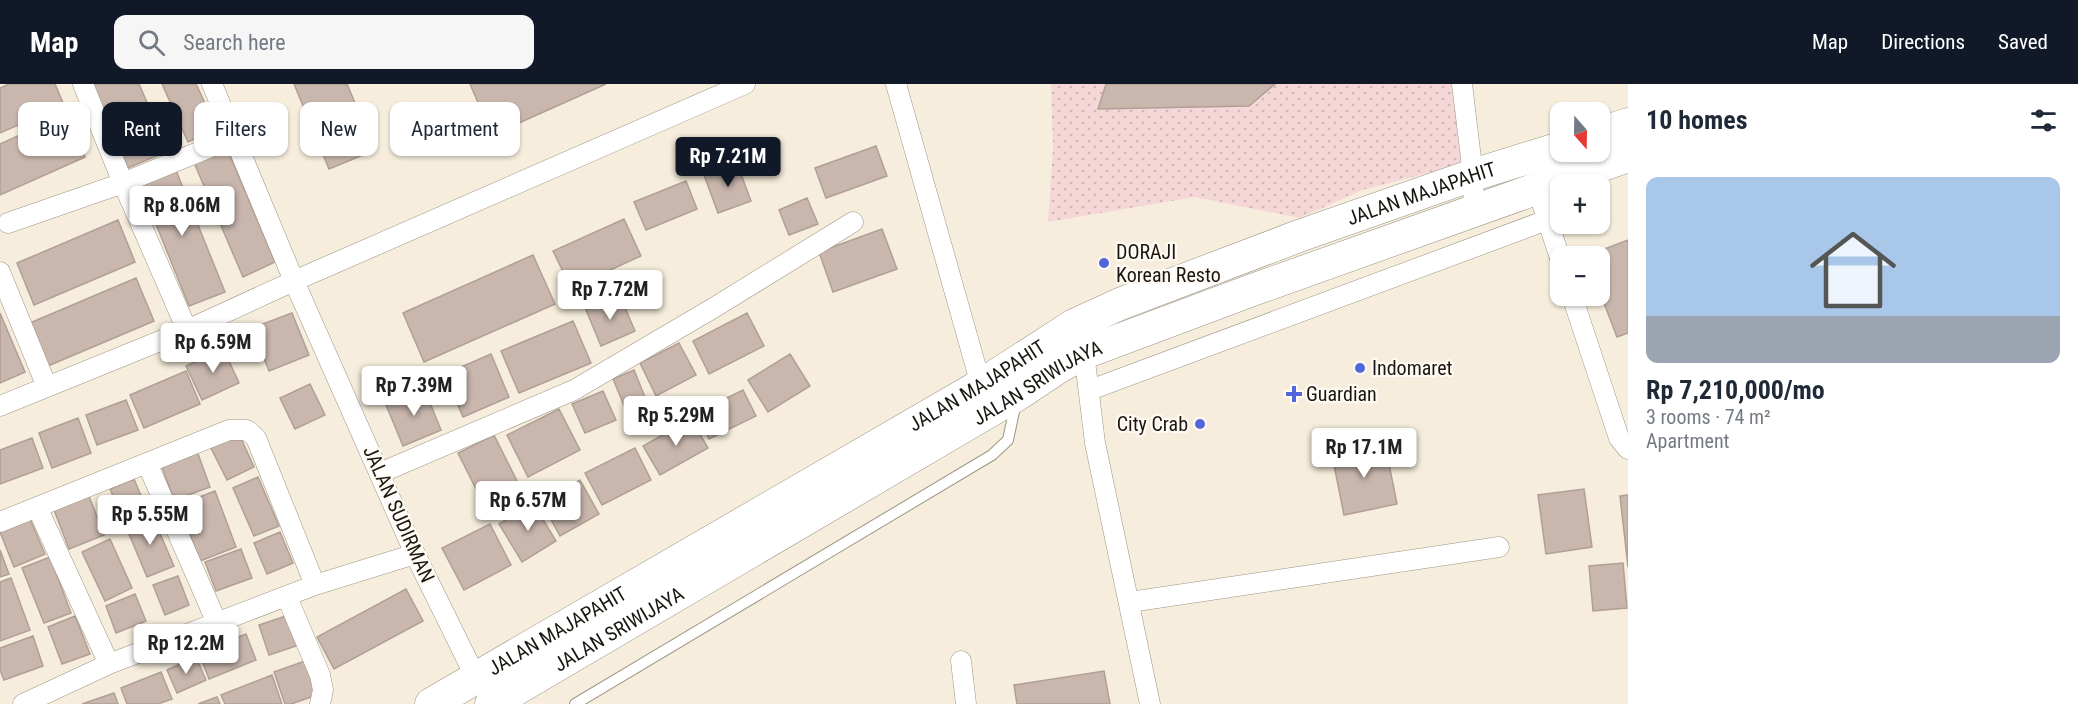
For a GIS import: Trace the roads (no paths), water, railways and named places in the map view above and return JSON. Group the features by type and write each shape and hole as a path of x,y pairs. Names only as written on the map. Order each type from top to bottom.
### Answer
{"main road":[{"path":"1610,130 1628,124"},
{"name":"JALAN SRIWIJAYA","path":"724,550 1017,395 1084,352 1474,212 1556,166 1628,156"},
{"name":"JALAN MAJAPAHIT","path":"431,704 484,691 724,550 1074,325 1120,304 1299,236 1473,175 1556,166"}],"street":[{"path":"83,84 187,330"},
{"name":"JALAN SUDIRMAN","path":"212,84 220,102"},
{"path":"0,406 187,330 745,84"},
{"path":"896,84 981,385"},
{"path":"1462,84 1473,175 1474,212"},
{"path":"8,223 123,183 194,154"},
{"name":"JALAN SUDIRMAN","path":"243,156 294,281 415,554 484,691"},
{"path":"1556,166 1548,220 1556,246"},
{"path":"1090,390 1548,220"},
{"path":"380,473 574,390 853,222"},
{"path":"0,272 47,387"},
{"path":"1575,306 1619,438 1628,449"},
{"path":"1084,352 1095,443 1150,704"},
{"path":"0,522 229,430 247,430 256,438 315,585"},
{"path":"147,463 218,623"},
{"path":"37,507 109,664"},
{"path":"1130,602 1499,547"},
{"path":"23,704 109,664 315,585 415,554"},
{"path":"287,597 320,675 322,690 320,704"},
{"path":"961,661 966,704"}],"lane":[{"path":"575,704 992,455 1008,440 1017,395"}],"place":[{"name":"DORAJI Korean Resto","path":"1104,263"},
{"name":"Indomaret","path":"1360,368"},
{"name":"Guardian","path":"1294,394"},
{"name":"City Crab","path":"1200,424"}]}
